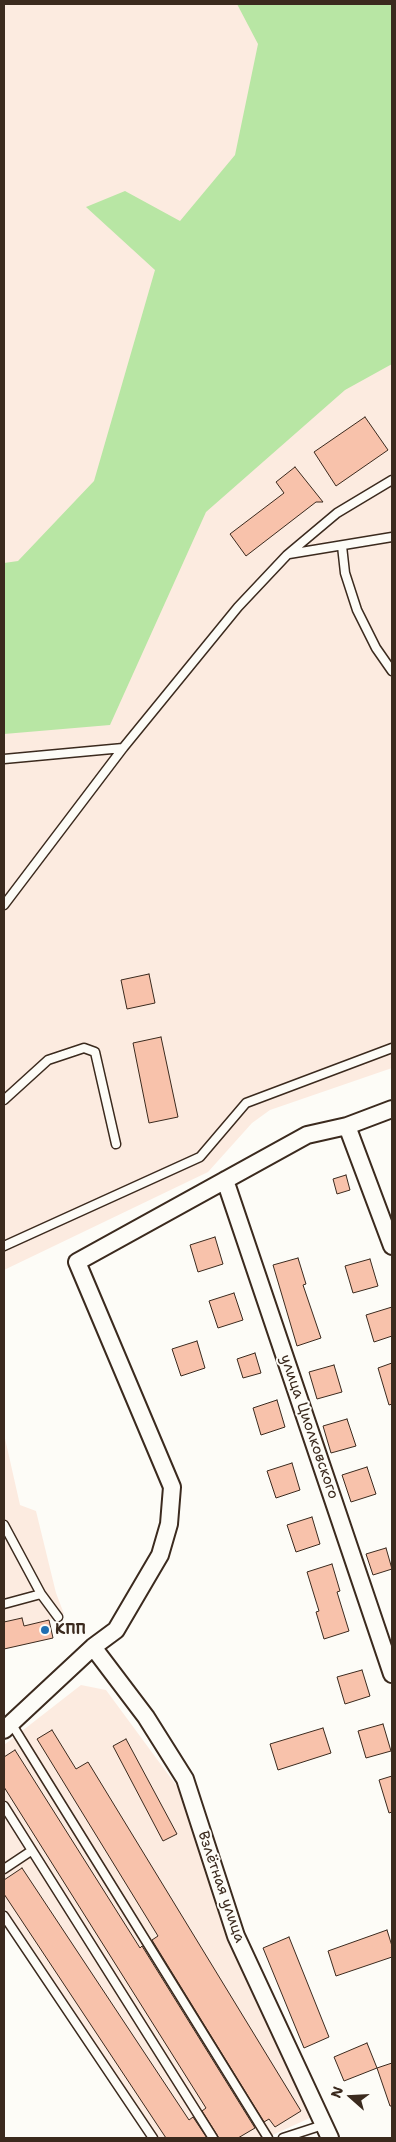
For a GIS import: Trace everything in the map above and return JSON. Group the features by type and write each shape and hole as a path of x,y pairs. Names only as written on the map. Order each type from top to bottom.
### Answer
{"street":[{"path":"8,1727 93,1647 116,1630 160,1555 170,1524 172,1487 77,1262 307,1135 347,1126 392,1109"},
{"path":"347,1126 392,1246"},
{"name":"улица Циолковского","path":"225,1180 392,1674"},
{"name":"Взлётная улица","path":"93,1647 146,1717 185,1779 236,1936 326,2132"}],"lane":[{"path":"4,906 123,748 238,608 287,555 337,513 392,480"},
{"path":"287,555 392,537"},
{"path":"342,546 345,573 357,610 376,648 392,672"},
{"path":"4,759 123,748"},
{"path":"4,1100 48,1060 84,1048 96,1052 116,1144"},
{"path":"4,1246 200,1157 246,1103 392,1048"},
{"path":"4,1525 41,1594 58,1617"},
{"path":"4,1604 41,1594"},
{"path":"8,1727 268,2138"},
{"path":"4,1806 212,2138"},
{"path":"4,1869 31,1851"},
{"path":"4,1916 153,2138"},
{"path":"283,2138 326,2132"}],"shaded area":[{"path":"4,4 392,4 392,1068 270,1110 252,1123 208,1172 4,1270"},
{"path":"4,1434 20,1505 36,1511 56,1593 64,1614 49,1620 53,1638 4,1649"},
{"path":"81,1685 106,1690 179,1789 231,1941 312,2117 266,2138 158,2138 4,1907 4,1745"}],"green space":[{"path":"237,4 392,4 392,364 345,390 206,512 110,725 4,734 4,563 18,561 94,481 155,270 86,207 125,191 180,221 235,155 258,44"}],"building":[{"path":"365,417 388,450 336,486 314,452"},
{"path":"295,467 323,502 316,502 246,556 230,534 284,493 276,482"},
{"path":"149,974 155,1003 127,1009 121,980"},
{"path":"161,1037 178,1117 149,1123 133,1043"},
{"path":"346,1175 350,1190 337,1194 333,1179"},
{"path":"215,1237 223,1264 198,1272 190,1245"},
{"path":"298,1258 306,1284 303,1285 321,1338 297,1346 273,1265"},
{"path":"370,1259 378,1286 353,1293 345,1266"},
{"path":"234,1293 243,1320 218,1328 209,1301"},
{"path":"392,1307 392,1336 374,1342 366,1315"},
{"path":"197,1341 205,1368 181,1376 172,1349"},
{"path":"255,1353 261,1373 243,1378 237,1359"},
{"path":"392,1363 392,1404 389,1405 378,1368"},
{"path":"334,1365 342,1392 317,1399 309,1372"},
{"path":"277,1400 285,1427 261,1435 253,1408"},
{"path":"347,1419 356,1446 331,1453 323,1426"},
{"path":"292,1463 300,1490 276,1498 267,1471"},
{"path":"367,1467 376,1494 351,1502 342,1475"},
{"path":"312,1517 320,1544 296,1552 287,1525"},
{"path":"386,1548 392,1569 373,1575 366,1554"},
{"path":"332,1564 340,1591 337,1592 349,1631 324,1639 316,1612 319,1611 307,1572"},
{"path":"22,1618 24,1626 49,1620 53,1638 4,1649 4,1622"},
{"path":"362,1670 370,1696 345,1704 337,1677"},
{"path":"383,1724 391,1751 366,1758 358,1731"},
{"path":"323,1728 331,1753 278,1770 270,1744"},
{"path":"52,1730 76,1769 88,1762 301,2111 275,2127 269,2119 264,2122 152,1940 158,1936 37,1739"},
{"path":"126,1739 177,1834 163,1841 113,1746"},
{"path":"15,1750 140,1948 142,1946 255,2128 238,2138 219,2138 202,2111 206,2108 4,1787 4,1757"},
{"path":"392,1776 392,1812 389,1813 379,1780"},
{"path":"22,1868 189,2120 193,2117 207,2138 166,2138 4,1894 4,1880"},
{"path":"387,1930 392,1946 392,1957 336,1976 328,1951"},
{"path":"289,1937 329,2037 304,2048 263,1948"},
{"path":"367,2043 377,2068 344,2081 334,2057"},
{"path":"392,2063 392,2106 390,2106 377,2068"}],"place":[{"name":"КПП","path":"45,1630"}]}
